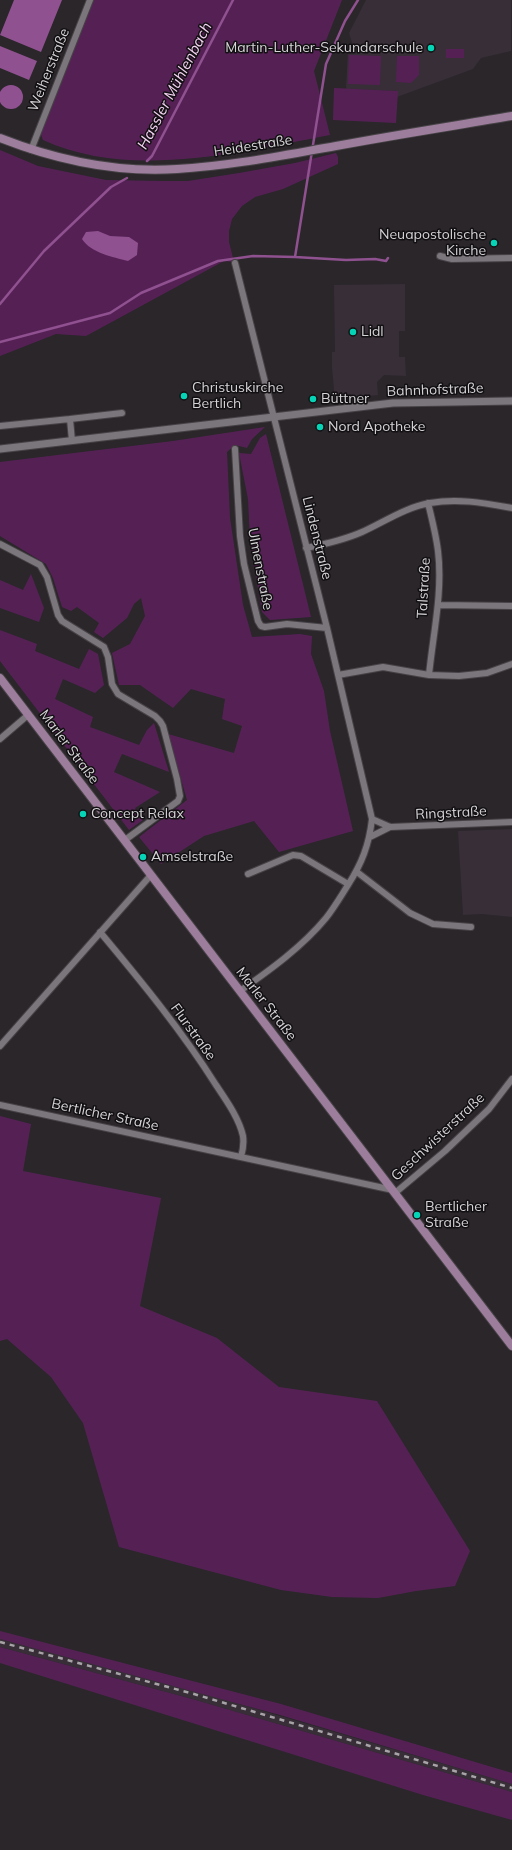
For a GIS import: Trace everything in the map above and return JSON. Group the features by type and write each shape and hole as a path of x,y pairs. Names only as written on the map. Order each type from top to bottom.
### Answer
{"main road":[{"name":"Heidestraße","path":"0,138 31,150 82,163 126,169 166,170 224,164 512,116"},
{"name":"Marler Straße","path":"0,678 512,1346"}],"street":[{"name":"Weiherstraße","path":"31,150 90,0"},
{"path":"440,256 452,258 512,258"},
{"name":"Lindenstraße","path":"236,262 327,628 372,819 370,837 357,872 326,918 306,940 271,969 240,991"},
{"name":"Bahnhofstraße","path":"0,449 393,403 512,401"},
{"path":"0,426 122,413"},
{"path":"70,419 72,441"},
{"name":"Ulmenstraße","path":"235,449 240,536 244,564 258,621 261,626 265,627 287,624 327,628"},
{"path":"306,548 337,541 360,533 410,509 428,503 467,500 512,508"},
{"name":"Talstraße","path":"428,503 438,552 438,605 428,675"},
{"path":"0,544 40,565 47,577 58,615 62,621 104,648 108,657 112,684 118,694 155,716 163,726 180,796 178,801 125,840"},
{"path":"438,605 512,606"},
{"path":"338,675 383,666 428,675 459,676 487,673 512,664"},
{"path":"0,740 28,715"},
{"name":"Ringstraße","path":"372,819 390,827"},
{"name":"Ringstraße","path":"370,837 390,827 512,822"},
{"path":"248,874 293,855 301,856 348,884"},
{"path":"357,872 410,913 434,924 471,928"},
{"path":"0,1046 151,875"},
{"name":"Flurstraße","path":"100,932 136,974 198,1058 227,1102 243,1136 244,1147 241,1157"},
{"name":"Geschwisterstraße","path":"394,1192 445,1151 489,1109 512,1079"},
{"name":"Bertlicher Straße","path":"0,1105 394,1192"}],"shaded area":[{"path":"14,0 62,0 41,52 0,35"},
{"path":"93,0 342,0 314,71 330,135 223,155 185,159 148,160 112,158 77,152 43,140 40,132"},
{"name":"Martin-Luther-Sekundarschule","path":"366,0 511,0 511,51 481,58 473,69 397,97 397,91 346,89 348,50 353,46 349,33"},
{"path":"0,46 37,61 29,80 0,68"},
{"path":"446,49 464,49 464,58 446,58"},
{"path":"349,55 381,56 380,85 348,84"},
{"path":"397,56 419,56 419,75 411,83 396,82"},
{"path":"11,85 20,88 23,97 20,106 11,109 2,106 -1,97 2,88"},
{"path":"334,88 398,91 396,123 333,120"},
{"path":"0,150 38,166 106,180 188,181 295,163 336,153 338,157 338,164 283,189 255,197 242,206 232,219 229,231 229,242 234,262 224,261 86,336 56,334 0,356"},
{"path":"98,231 110,236 129,237 138,243 137,255 128,261 103,254 91,248 82,239 86,232"},
{"path":"405,284 405,331 399,331 399,357 405,357 406,376 384,375 377,382 378,395 335,400 332,368 332,352 335,352 334,285"},
{"path":"265,427 252,439 247,448 235,445 227,452 230,518 243,605 252,637 300,634 312,636 311,654 324,691 330,731 353,831 279,852 254,821 204,836 161,864 139,837 187,800 168,734 234,753 242,726 222,719 225,699 191,689 173,708 140,685 119,685 112,653 130,644 145,616 141,598 134,604 127,618 103,638 94,632 99,623 77,607 71,611 62,607 53,578 46,564 0,536 0,462 173,441"},
{"path":"266,434 311,617 270,620 262,612 250,540 248,499 239,453 251,454 260,438"},
{"path":"31,574 44,608 39,622 0,608 0,580 23,590"},
{"path":"0,630 37,644 35,651 79,669 89,649 98,654 104,685 95,693 63,679 55,699 93,717 90,727 139,745 147,730 154,723 169,772 122,754 114,772 160,792 135,808 143,820 129,830 0,661"},
{"path":"512,829 512,917 482,914 463,915 458,831"},
{"path":"0,1116 31,1124 23,1171 161,1198 140,1306 217,1338 279,1387 377,1401 470,1551 455,1586 378,1598 332,1597 281,1590 119,1547 83,1423 51,1377 7,1339 0,1341"},
{"path":"0,1631 281,1704 512,1773 512,1784 280,1715 0,1639"},
{"path":"0,1639 195,1691 512,1784 512,1792 192,1699 0,1647"},
{"path":"0,1647 192,1699 512,1792 512,1820 423,1795 0,1663"}],"waterway":[{"name":"Hassler Mühlenbach","path":"147,161 152,156 233,0"},
{"path":"0,342 110,313 141,293 218,261 253,256 295,257 326,64 345,21 358,0"},
{"name":"Hassler Mühlenbach","path":"0,304 44,251 111,187 127,178"},
{"path":"295,257 346,260 375,259 386,261 388,258"}],"railway":[{"path":"0,1642 194,1694 512,1788"}],"place":[{"name":"Martin-Luther-Sekundarschule","path":"431,48"},
{"name":"Neuapostolische Kirche","path":"494,243"},
{"name":"Lidl","path":"353,332"},
{"name":"Christuskirche Bertlich","path":"184,396"},
{"name":"Büttner","path":"313,399"},
{"name":"Nord Apotheke","path":"320,427"},
{"name":"Concept Relax","path":"83,814"},
{"name":"Amselstraße","path":"143,857"},
{"name":"Bertlicher Straße","path":"417,1215"}]}
